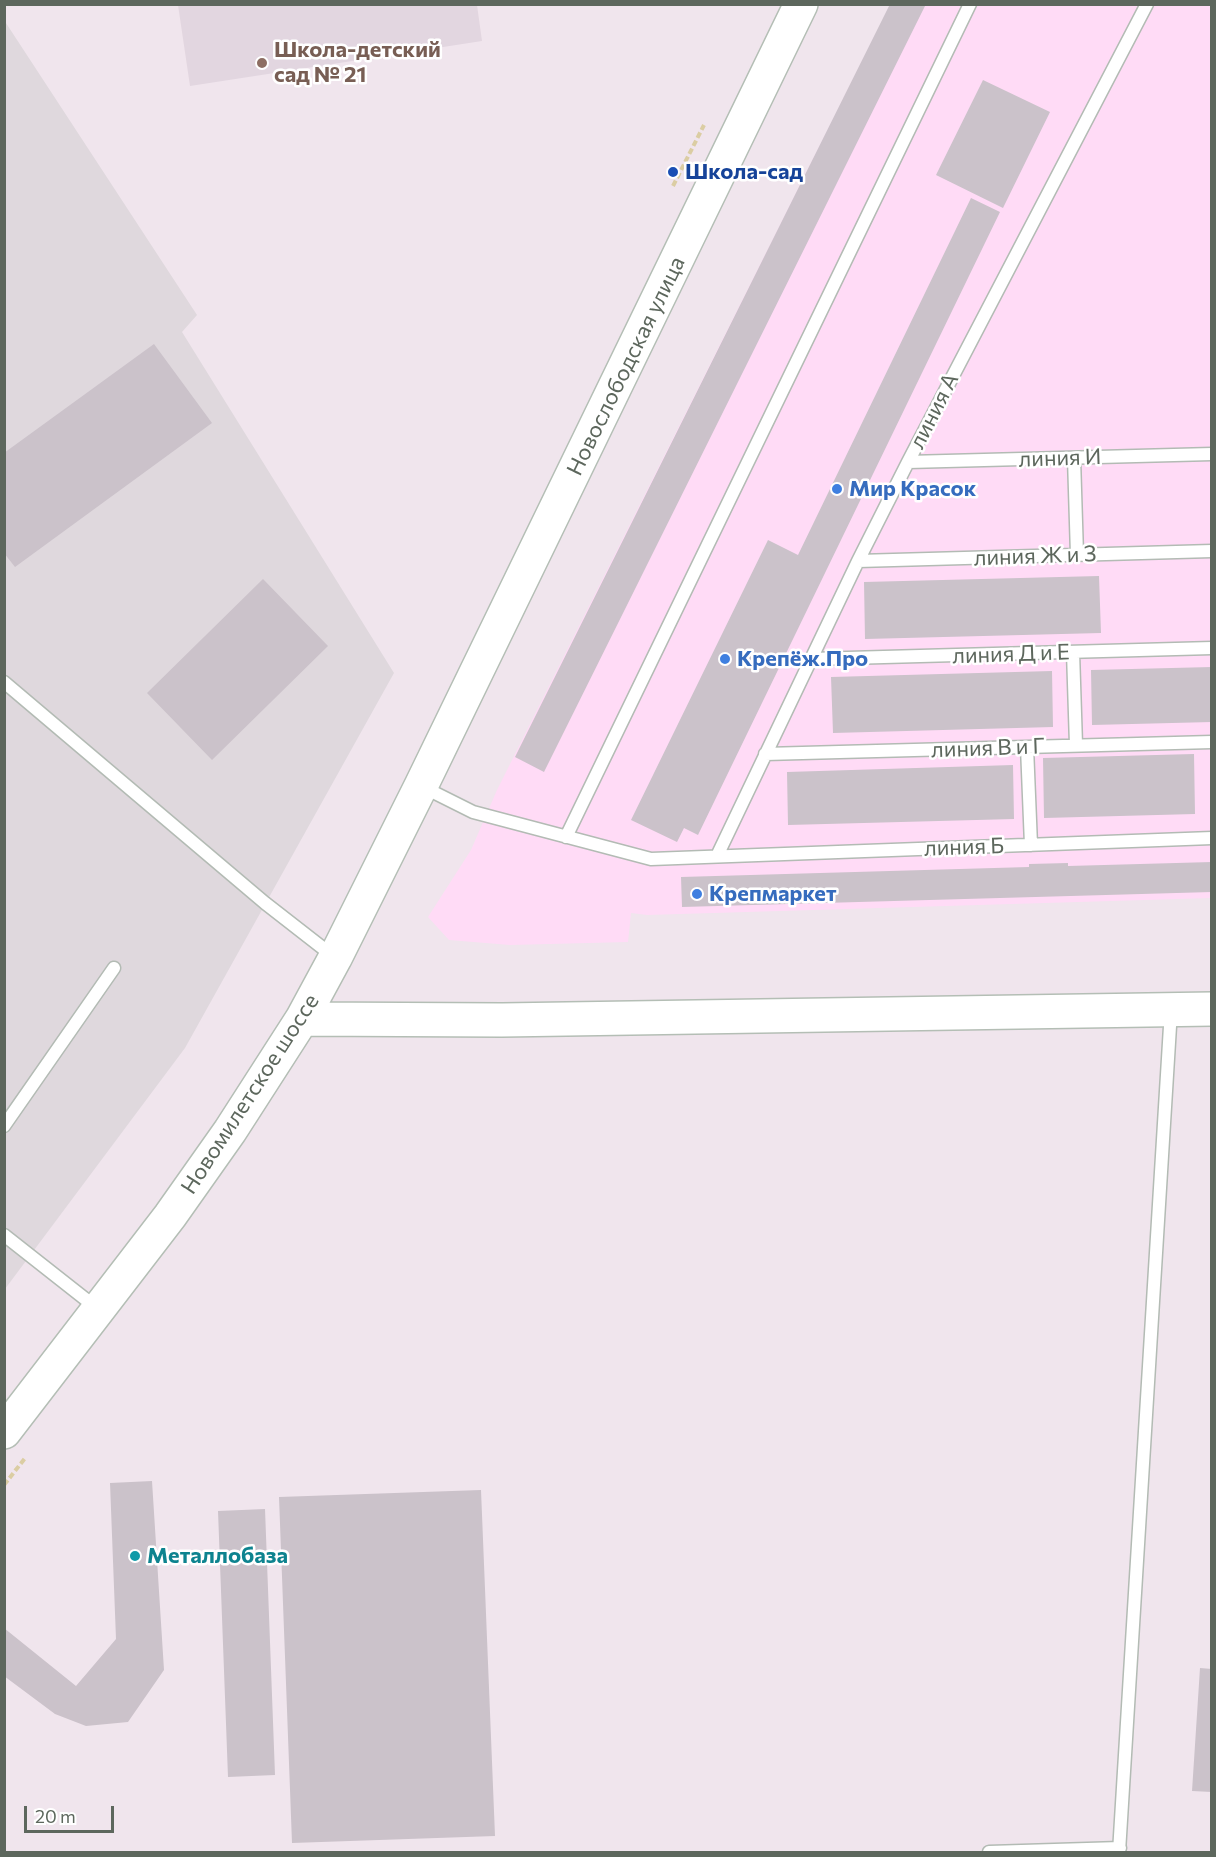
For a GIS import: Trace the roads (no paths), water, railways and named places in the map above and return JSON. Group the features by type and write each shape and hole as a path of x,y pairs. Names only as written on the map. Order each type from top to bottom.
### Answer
{"main road":[{"name":"Новослободская улица","path":"450,726 801,4"},
{"name":"Новомилетское шоссе","path":"4,1432 170,1216 230,1131 302,1019 335,958 450,726"},
{"path":"302,1019 502,1020 1212,1009"}],"lane":[{"path":"566,837 969,4"},
{"name":"линия А","path":"717,856 858,561 1147,4"},
{"name":"линия И","path":"908,462 1212,454"},
{"path":"1074,458 1077,555"},
{"name":"линия Ж и З","path":"858,561 1212,551"},
{"name":"линия Д и Е","path":"811,659 1212,648"},
{"path":"1073,652 1076,746"},
{"path":"4,682 256,895 335,958"},
{"name":"линия В и Г","path":"765,754 1212,742"},
{"path":"1028,747 1031,845"},
{"name":"линия Б","path":"421,786 473,812 651,859 1212,838"},
{"path":"4,1126 114,968"},
{"path":"988,1852 1120,1850 1171,1009"},
{"path":"4,1235 98,1310"}],"place":[{"name":"Школа-детский сад № 21","path":"262,63"},
{"name":"Школа-сад","path":"673,172"},
{"name":"Мир Красок","path":"837,489"},
{"name":"Крепёж.Про","path":"725,659"},
{"name":"Крепмаркет","path":"697,894"},
{"name":"Металлобаза","path":"135,1556"}]}
